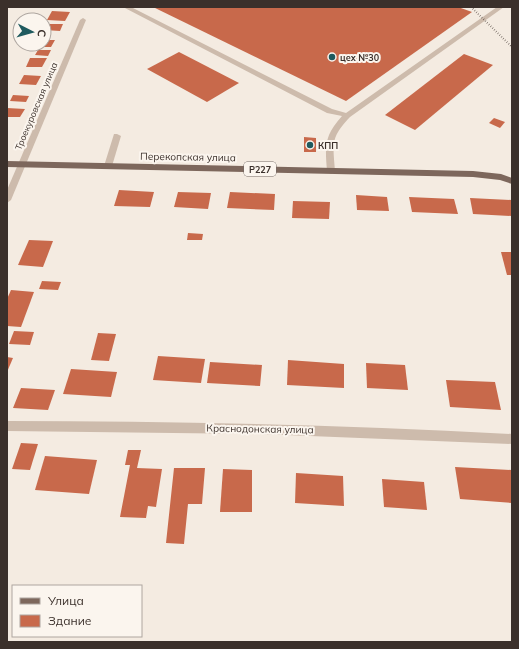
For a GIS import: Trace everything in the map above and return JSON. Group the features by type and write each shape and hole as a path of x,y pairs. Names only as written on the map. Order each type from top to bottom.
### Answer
{"main road":[{"name":"Перекопская улица","path":"7,164 473,174 501,177 512,181"}],"street":[{"path":"126,7 330,111 347,115"},
{"path":"331,171 330,137 333,130 347,115 501,7"},
{"name":"Троекуровская улица","path":"7,200 83,20"},
{"path":"108,166 117,136"},
{"name":"Краснодонская улица","path":"7,426 145,426 357,431 512,439"}],"building":[{"name":"цех №30","path":"153,7 458,7 472,12 346,101"},
{"path":"51,12 70,12 65,21 52,20"},
{"path":"52,24 63,24 60,31 52,30"},
{"path":"37,52 50,52 48,56 35,55"},
{"path":"179,52 239,83 207,102 147,69"},
{"path":"464,54 493,65 415,130 385,115"},
{"path":"30,58 47,58 42,67 26,67"},
{"path":"24,75 41,76 36,85 19,84"},
{"path":"13,95 29,96 26,102 10,101"},
{"path":"7,108 25,109 20,117 7,117"},
{"path":"494,118 505,122 500,128 489,123"},
{"name":"КПП","path":"304,137 316,138 316,152 304,152"},
{"path":"119,190 154,192 150,207 114,206"},
{"path":"178,192 211,193 208,209 174,207"},
{"path":"230,192 275,194 274,210 227,208"},
{"path":"356,195 387,197 389,211 357,210"},
{"path":"409,197 454,199 458,214 412,212"},
{"path":"470,198 512,200 512,216 473,214"},
{"path":"293,201 330,202 329,219 292,218"},
{"path":"188,233 203,234 202,240 187,240"},
{"path":"29,240 53,241 43,267 18,265"},
{"path":"501,252 512,252 512,275 507,275"},
{"path":"42,281 61,282 58,290 39,289"},
{"path":"11,290 34,292 21,327 7,326 7,299"},
{"path":"14,331 34,332 30,345 9,344"},
{"path":"98,333 116,334 109,361 91,360"},
{"path":"158,356 205,359 201,383 153,380"},
{"path":"7,357 13,358 7,372"},
{"path":"288,360 344,364 344,388 287,385"},
{"path":"210,362 262,365 260,386 207,383"},
{"path":"366,363 405,365 408,390 367,388"},
{"path":"71,369 117,372 111,397 63,394"},
{"path":"446,380 495,382 501,410 450,407"},
{"path":"21,388 55,390 48,410 13,408"},
{"path":"21,443 38,444 30,470 12,469"},
{"path":"128,450 141,450 137,468 162,469 156,507 148,506 146,518 120,517 130,465 125,465"},
{"path":"45,456 97,460 89,494 35,490"},
{"path":"455,467 512,470 512,503 460,499"},
{"path":"174,468 205,468 202,504 188,504 184,544 166,543"},
{"path":"223,469 252,470 252,512 220,512"},
{"path":"296,473 343,476 344,506 295,503"},
{"path":"382,479 424,482 427,510 384,507"}],"railway":[{"path":"471,7 512,47"}],"place":[{"name":"цех №30","path":"332,57"},
{"name":"КПП","path":"310,145"}]}
